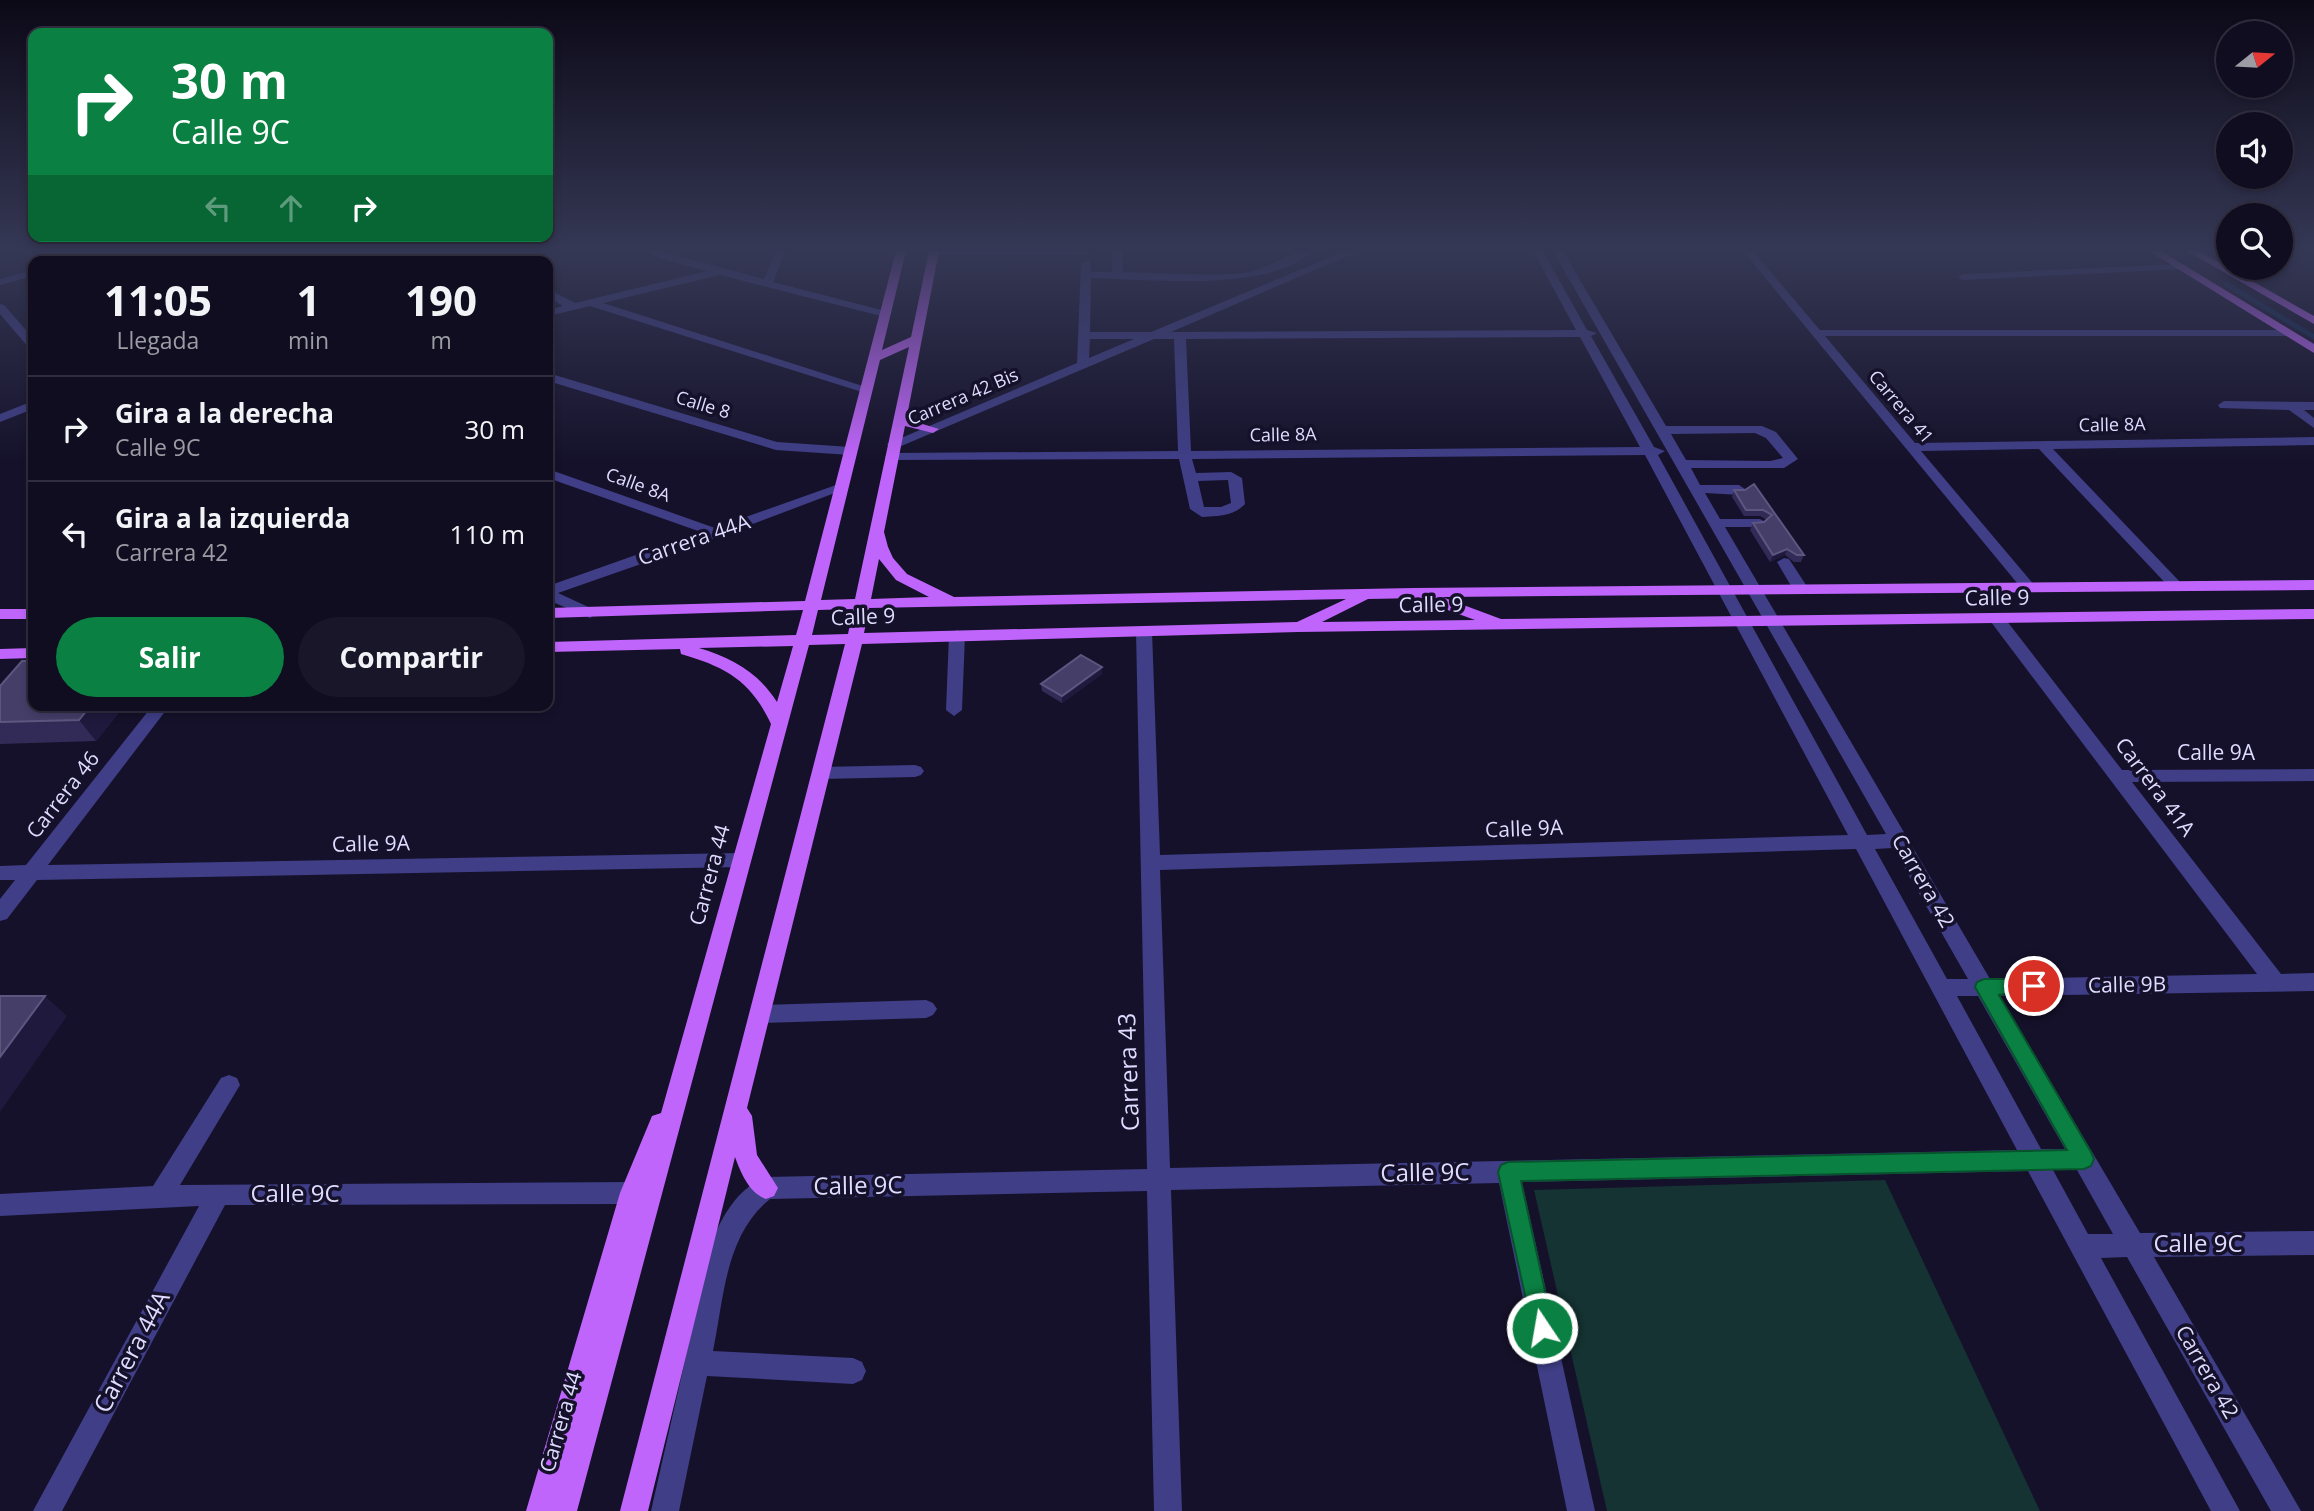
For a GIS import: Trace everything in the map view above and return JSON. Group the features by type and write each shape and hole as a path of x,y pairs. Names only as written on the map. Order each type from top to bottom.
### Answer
{"main road":[{"name":"Carrera 44","path":"563,1511 802,640 883,322"},
{"path":"634,1511 855,638 919,322"},
{"path":"2270,322 2314,349"},
{"path":"874,358 916,338"},
{"path":"900,417 912,425 933,429"},
{"path":"877,528 885,560 897,574 915,586 964,602"},
{"name":"Calle 9","path":"553,613 1414,593 2314,585"},
{"path":"1414,593 1504,625"},
{"path":"1298,627 1368,594"},
{"path":"0,614 28,614"},
{"name":"Calle 9","path":"553,647 1298,627 2314,614"},
{"path":"655,646 686,649 714,657 740,671 757,684 771,703 779,724"},
{"path":"0,653 28,653"},
{"path":"759,1018 741,1113 742,1150 750,1168 766,1188"},
{"path":"540,1511 632,1192 688,1055"}],"street":[{"path":"13,322 28,339"},
{"path":"650,322 866,389"},
{"path":"1083,365 1084,322"},
{"name":"Carrera 42 Bis","path":"893,450 933,429 1188,322"},
{"name":"Carrera 42","path":"1577,322 1727,591 1741,622 2226,1511"},
{"name":"Carrera 42","path":"1599,322 2287,1511"},
{"name":"Carrera 41","path":"1807,322 2027,586"},
{"path":"1816,332 2287,332"},
{"path":"1084,336 1606,333"},
{"path":"1180,336 1185,455 1190,477"},
{"name":"Calle 8","path":"553,378 776,446 850,451"},
{"path":"2224,405 2314,406"},
{"path":"2292,406 2314,424"},
{"path":"0,418 28,407"},
{"path":"1662,430 1757,429 1771,435 1791,459 1784,464 1770,465 1682,464"},
{"name":"Calle 8A","path":"1911,447 2314,441"},
{"path":"2042,445 2176,586"},
{"name":"Calle 8A","path":"893,450 1185,455 1674,451"},
{"name":"Calle 8A","path":"553,475 716,533"},
{"name":"Carrera 44A","path":"553,591 841,488"},
{"path":"1697,489 1741,491"},
{"path":"1716,523 1761,524"},
{"path":"1784,562 1802,591"},
{"path":"553,595 590,613"},
{"name":"Carrera 41A","path":"1997,619 2276,983"},
{"name":"Carrera 43","path":"1144,631 1168,1511"},
{"path":"954,710 957,635"},
{"name":"Carrera 46","path":"0,912 157,711"},
{"path":"821,773 915,771"},
{"name":"Calle 9A","path":"2117,776 2314,775"},
{"name":"Calle 9A","path":"1150,863 1900,841"},
{"name":"Calle 9A","path":"0,873 742,860"},
{"name":"Calle 9B","path":"1941,988 2314,982"},
{"path":"759,1018 926,1009"},
{"path":"159,1197 229,1085"},
{"name":"Calle 9C","path":"766,1188 2084,1159"},
{"path":"1508,1172 1581,1511"},
{"path":"665,1511 724,1241 734,1218 746,1203 766,1188"},
{"name":"Calle 9C","path":"0,1205 218,1194 632,1192"},
{"name":"Carrera 44A","path":"47,1511 218,1194"},
{"name":"Calle 9C","path":"2081,1245 2314,1243"},
{"path":"698,1363 853,1371"}],"green space":[{"path":"1885,1180 2040,1511 1607,1511 1534,1190"}],"building":[{"path":"1754,484 1804,555 1797,555 1787,549 1773,555 1753,523 1764,522 1772,515 1763,510 1746,510 1734,490 1745,490"},
{"path":"1081,655 1102,667 1062,696 1041,684"},
{"path":"22,661 28,661 28,711 86,711 79,720 0,722 0,686"},
{"path":"0,996 45,996 0,1057"}],"waterway":[{"path":"2288,322 2314,337"}],"route":[{"path":"1542,1328 1508,1172 2084,1159 1984,987 2034,986"}]}
